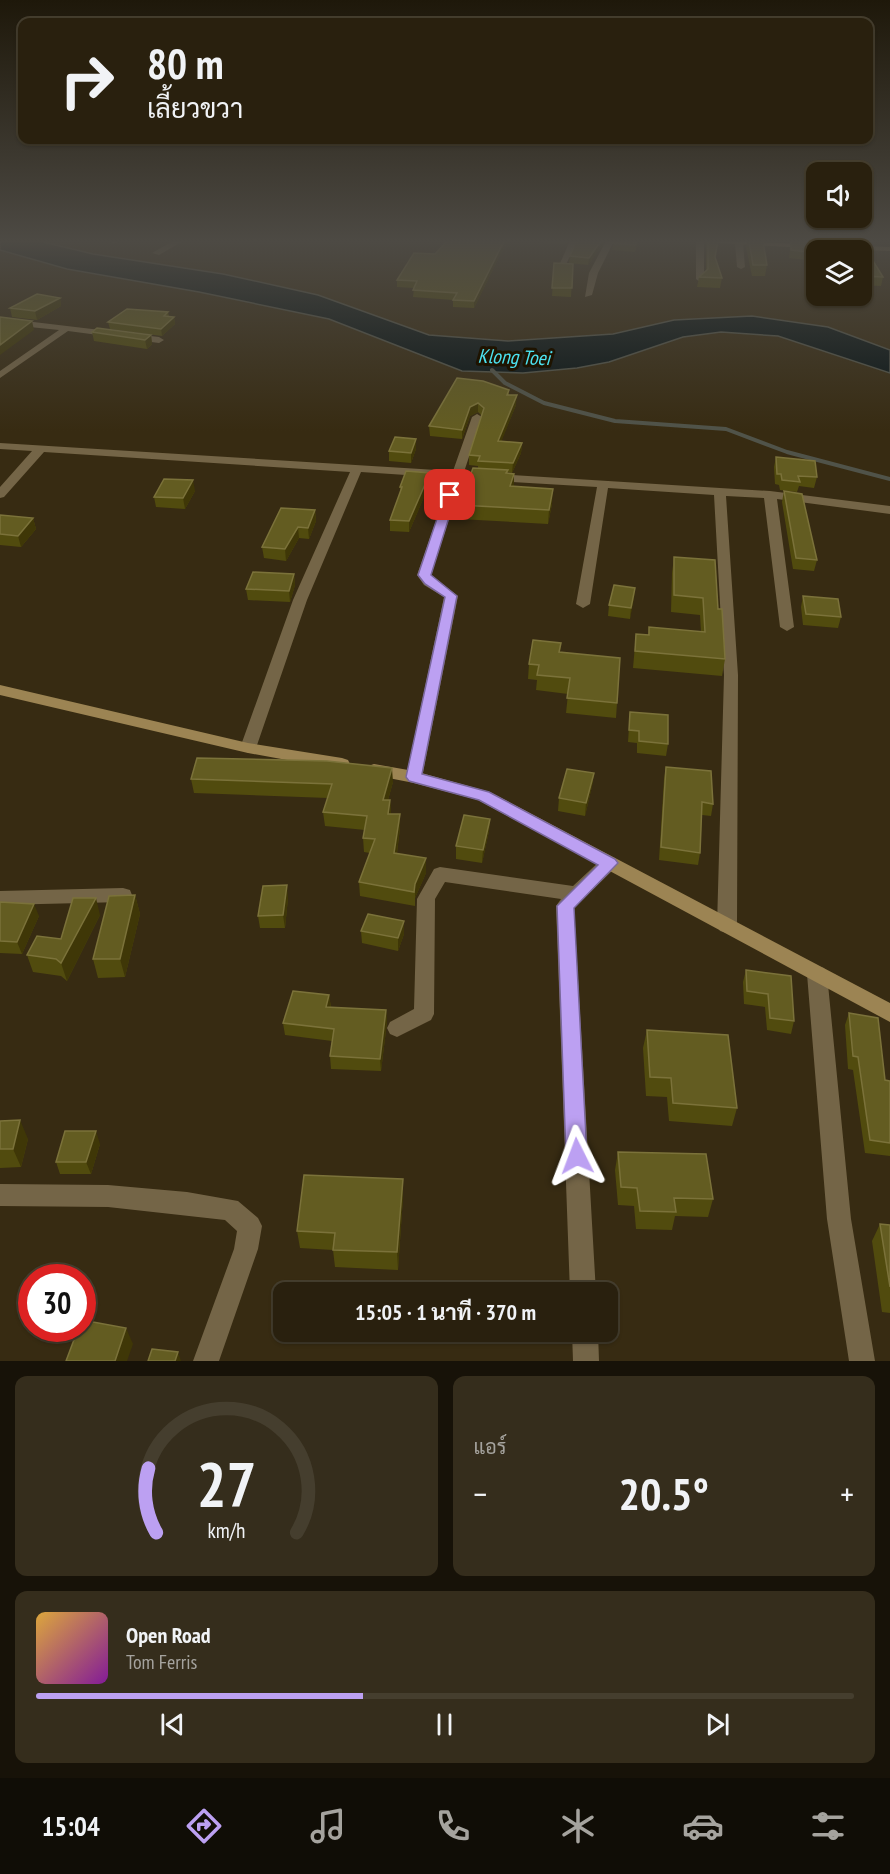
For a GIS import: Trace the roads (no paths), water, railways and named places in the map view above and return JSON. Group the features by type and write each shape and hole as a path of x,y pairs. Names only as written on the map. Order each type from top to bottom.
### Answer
{"street":[{"path":"0,321 159,340"},
{"path":"0,375 62,333 65,328"},
{"path":"414,777 451,596 429,582 424,575 477,417"},
{"path":"0,446 39,451 358,467 720,491 890,510"},
{"path":"0,494 39,451"},
{"path":"248,748 300,600 358,467"},
{"path":"584,604 603,484"},
{"path":"720,491 731,675 727,926"},
{"path":"770,495 787,627"},
{"path":"0,690 248,748 414,777 484,796 890,1013"},
{"path":"582,1282 565,906 609,863"},
{"path":"397,1028 424,1014 426,899 440,874 577,894"},
{"path":"0,898 123,895"},
{"path":"817,974 839,1219 862,1361"},
{"path":"0,1195 108,1196 231,1209 250,1226 246,1249 206,1361"},
{"path":"585,1342 586,1361"}],"water":[{"name":"Klong Toei","path":"259,305 344,305 429,335 508,341 613,334 674,320 752,316 828,327 890,350 890,373 778,336 721,332 683,337 609,362 577,368 523,373 462,371 329,319"}],"waterway":[{"name":"Klong Toei","path":"492,370 505,383 544,403 615,421 726,429 787,452 890,479"}]}
